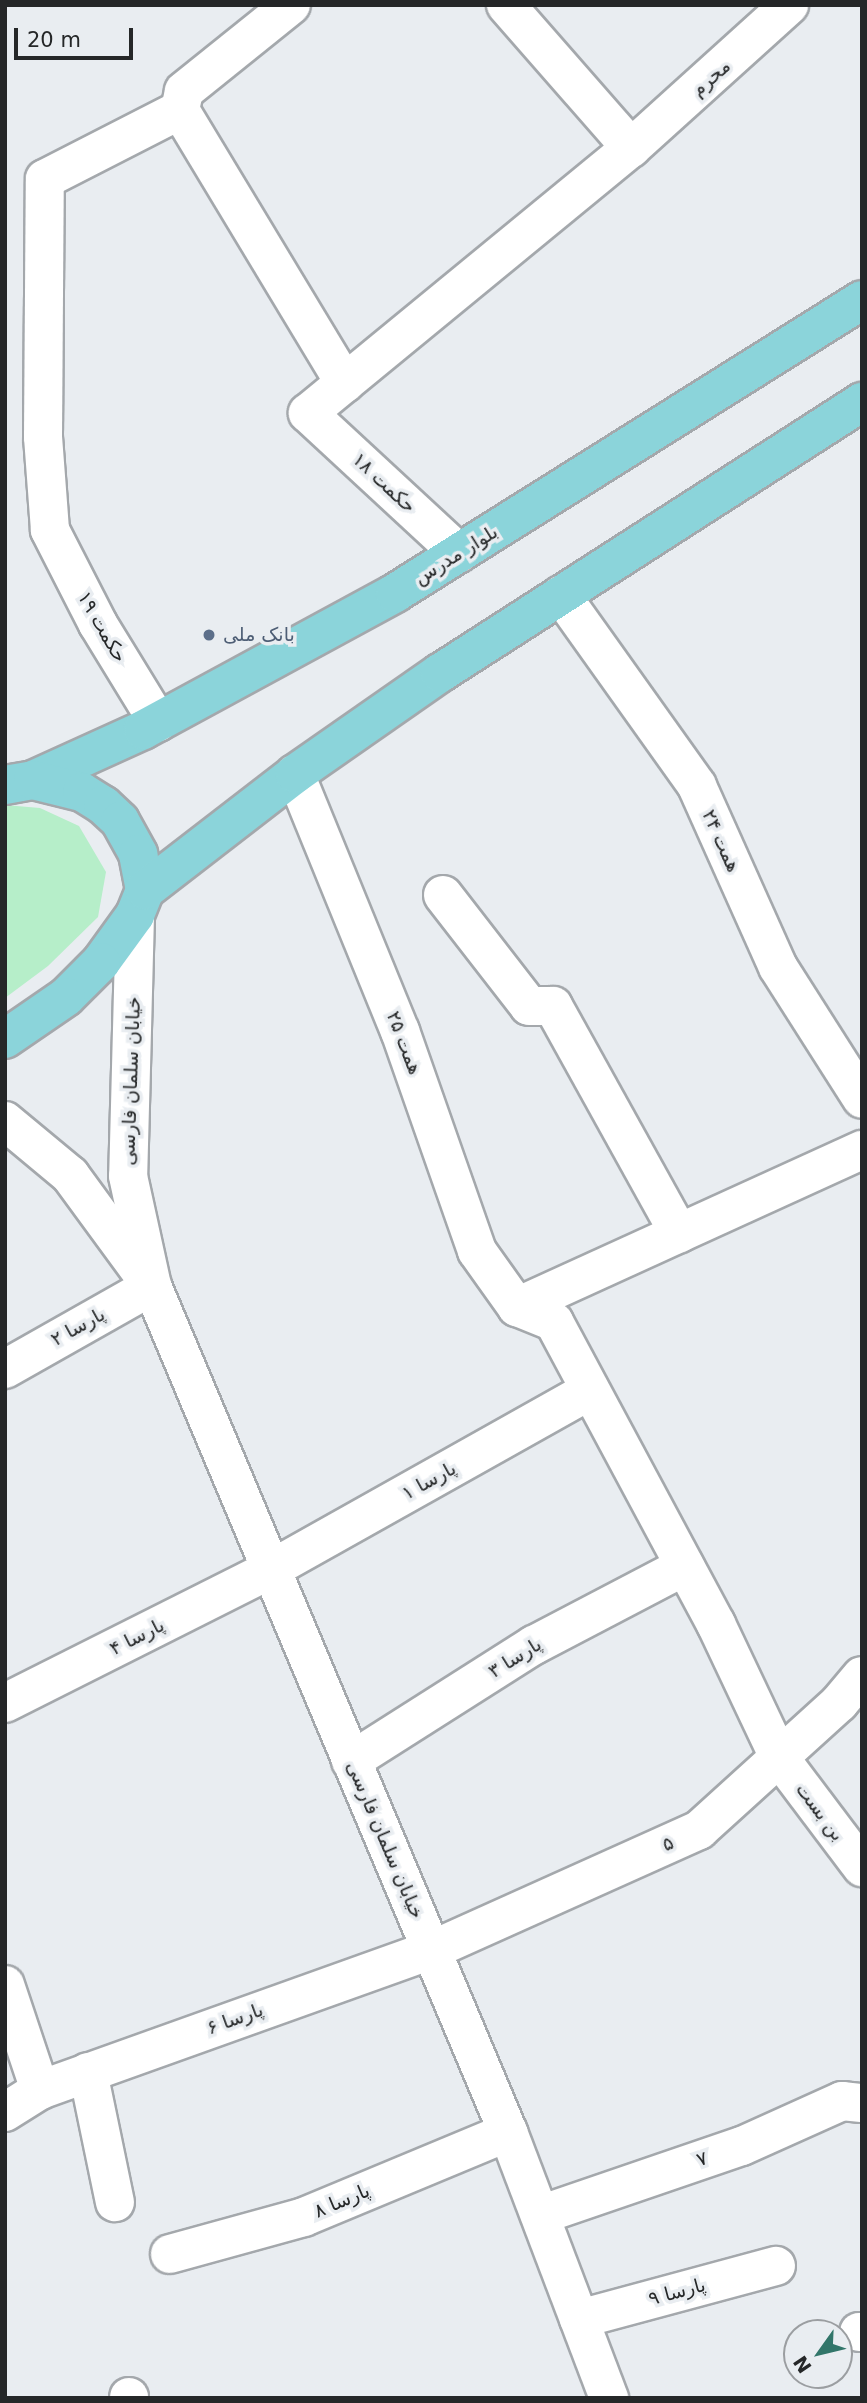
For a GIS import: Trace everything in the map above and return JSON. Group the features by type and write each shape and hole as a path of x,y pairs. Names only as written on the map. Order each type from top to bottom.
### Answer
{"main road":[{"name":"بلوار مدرس","path":"16,778 158,722 459,553 862,300"},
{"path":"5,1039 66,997 101,962 140,902 295,774 561,595 862,401"},
{"path":"16,778 82,792 111,813 138,854 140,902"}],"street":[{"path":"291,5 184,91 180,110 345,383"},
{"path":"506,5 631,148"},
{"name":"محرم","path":"308,413 631,148 789,5"},
{"name":"حکمت ۱۹","path":"158,722 98,624 50,530 43,437 45,179 180,110"},
{"name":"حکمت ۱۸","path":"308,413 459,553"},
{"name":"همت ۲۴","path":"561,595 697,786 778,967 861,1098"},
{"name":"همت ۲۵","path":"295,774 400,1031 477,1251 517,1307"},
{"path":"443,895 530,1006 553,1006 679,1233"},
{"name":"خیابان سلمان فارسی","path":"140,902 128,1176 152,1286 268,1571 508,2132 609,2398"},
{"name":"خیابان سلمان فارسی","path":"5,1121 70,1175 152,1286"},
{"path":"517,1307 862,1150"},
{"name":"پارسا ۲","path":"5,1368 152,1286"},
{"name":"بن بست","path":"517,1307 554,1322 685,1566 779,1757 862,1867"},
{"name":"پارسا ۱","path":"268,1571 590,1390"},
{"name":"پارسا ۳","path":"351,1761 534,1645 685,1566"},
{"name":"پارسا ۴","path":"5,1703 268,1571"},
{"name":"۵","path":"432,1950 699,1830 839,1703 862,1676"},
{"name":"پارسا ۶","path":"5,2112 40,2090 432,1950"},
{"path":"5,1985 40,2090"},
{"path":"88,2072 115,2202"},
{"name":"۷","path":"540,2215 742,2146 842,2102 862,2103"},
{"name":"پارسا ۸","path":"170,2254 304,2217 508,2132"},
{"name":"پارسا ۹","path":"579,2319 776,2266"},
{"path":"585,2398 595,2361"}],"green space":[{"path":"5,805 40,808 79,826 106,872 98,917 48,966 5,998"}],"place":[{"name":"بانک ملی","path":"209,635"}]}
